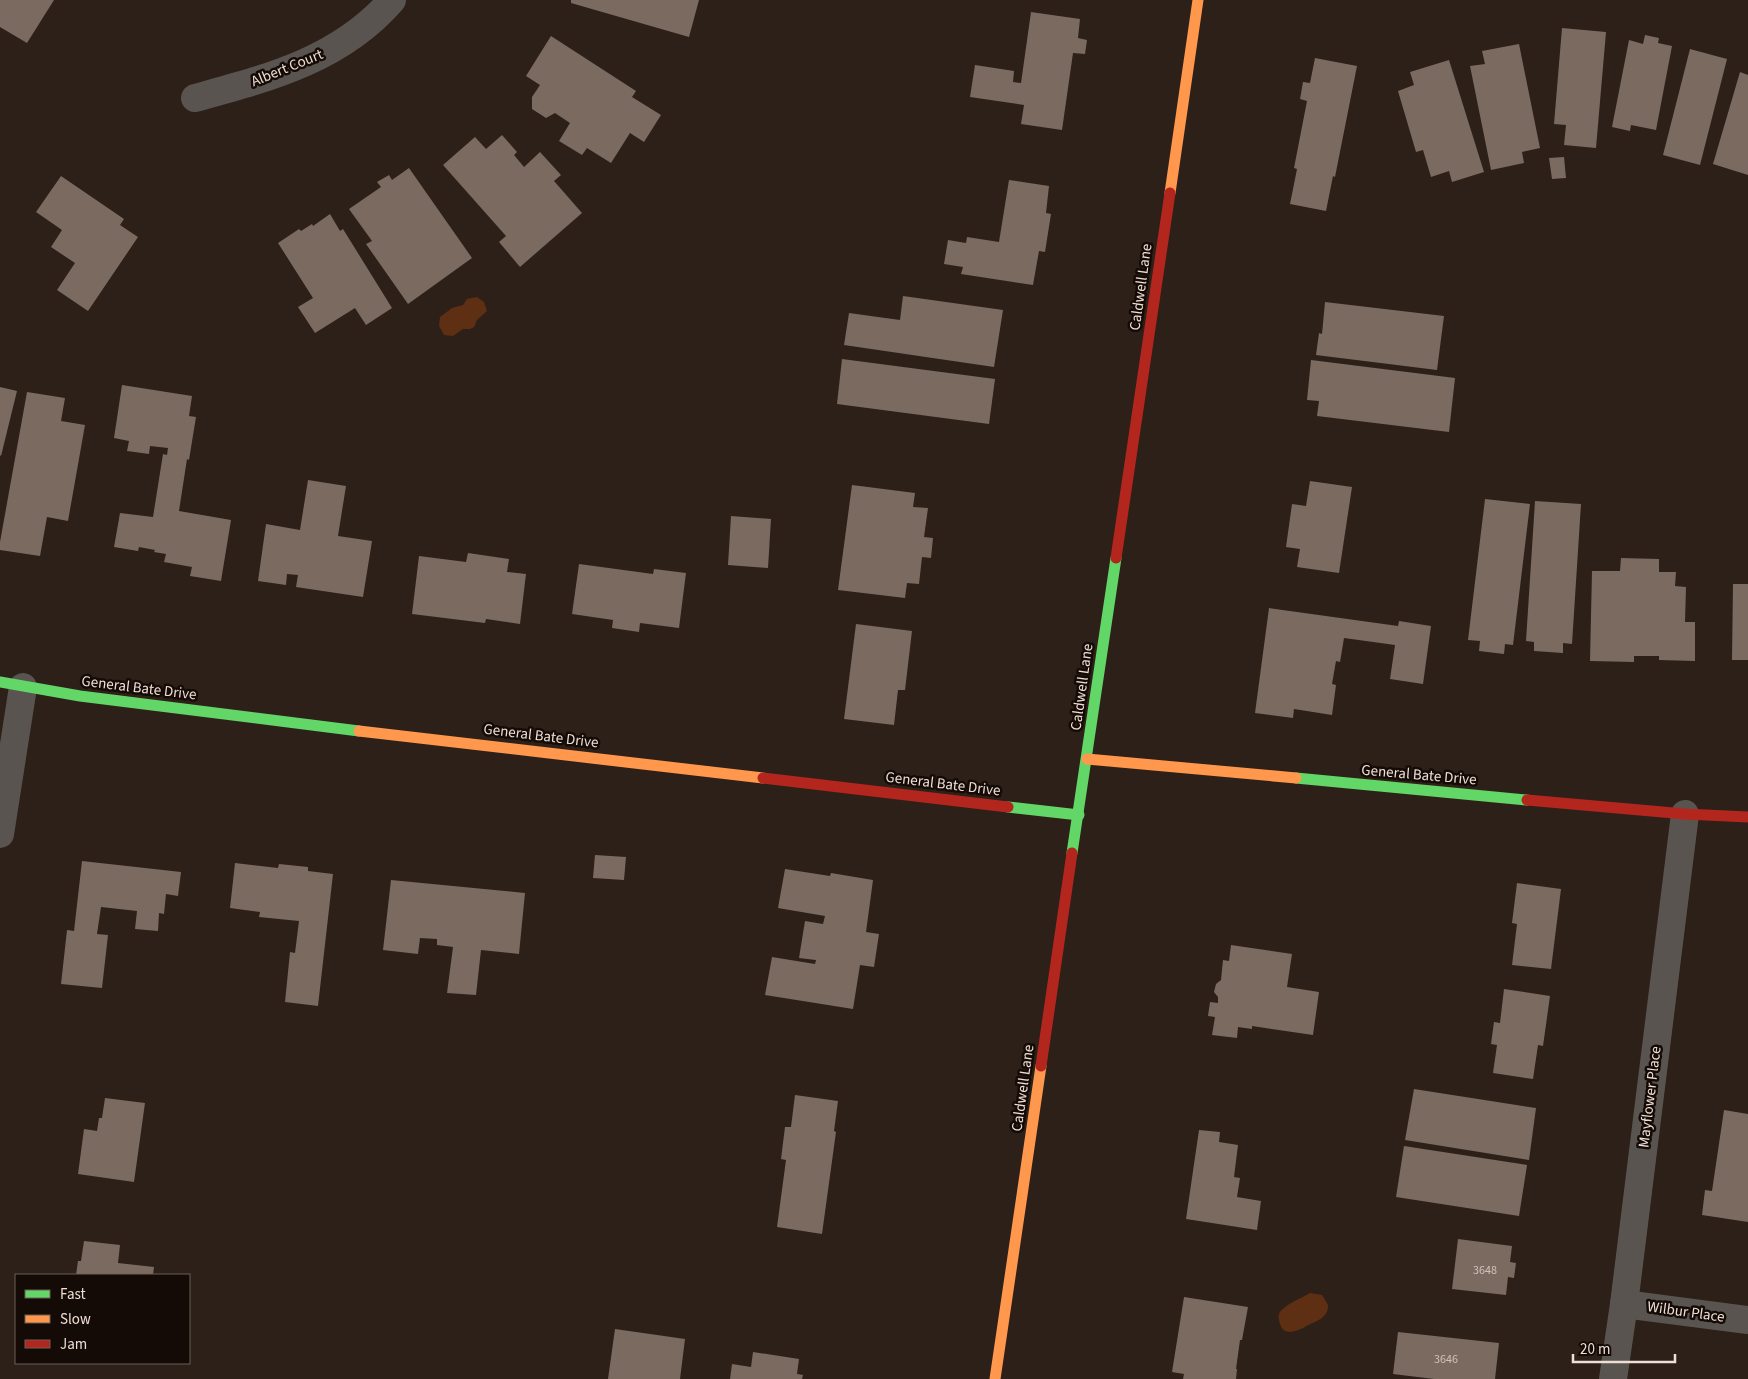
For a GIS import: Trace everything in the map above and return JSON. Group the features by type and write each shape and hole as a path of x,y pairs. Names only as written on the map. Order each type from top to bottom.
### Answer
{"street":[{"name":"Albert Court","path":"195,98 259,81 300,66 332,50 355,34 392,0"},
{"name":"Caldwell Lane","path":"995,1379 1198,0"},
{"name":"General Bate Drive","path":"12,685 227,715 1079,815"},
{"path":"0,834 12,685"},
{"name":"General Bate Drive","path":"1087,759 1685,814 1748,817"},
{"name":"Mayflower Place","path":"1613,1379 1685,814"},
{"name":"Wilbur Place","path":"1624,1304 1748,1320"}],"shaded area":[{"path":"477,297 484,302 487,311 477,320 474,327 463,329 453,336 444,335 439,326 440,317 452,308 463,305 467,299"},
{"path":"1310,1293 1322,1295 1328,1305 1326,1314 1319,1320 1297,1331 1287,1332 1281,1326 1279,1320 1281,1311 1289,1304"}],"building":[{"path":"0,0 54,0 27,43 0,27"},
{"path":"571,0 699,0 689,37 571,3"},
{"path":"1031,12 1080,19 1078,38 1087,40 1085,54 1073,53 1062,130 1021,124 1024,105 970,97 975,65 1014,71 1013,82 1021,83"},
{"path":"1562,28 1606,32 1596,148 1564,145 1566,125 1554,124"},
{"path":"1645,35 1659,38 1658,43 1672,46 1656,130 1631,125 1630,131 1612,127 1629,40 1643,44"},
{"path":"551,36 636,91 632,97 661,115 644,142 630,133 611,163 587,148 582,155 559,141 570,123 555,113 546,118 532,109 532,97 540,85 526,76"},
{"path":"1519,44 1540,148 1522,152 1524,163 1491,170 1470,66 1485,64 1482,51"},
{"path":"1690,49 1727,59 1700,165 1663,155"},
{"path":"1315,58 1357,66 1335,177 1333,176 1326,211 1290,204 1297,169 1294,168 1307,101 1300,99 1303,82 1310,83"},
{"path":"1449,60 1484,172 1452,182 1449,171 1431,177 1423,150 1416,152 1398,91 1414,85 1410,72"},
{"path":"1740,72 1748,75 1748,175 1713,164"},
{"path":"502,135 517,152 514,155 524,167 540,152 561,175 554,181 582,213 520,267 499,242 506,236 443,165 475,137 486,149"},
{"path":"1564,157 1566,178 1552,179 1549,158"},
{"path":"409,168 472,258 408,304 366,244 372,241 349,209 381,187 377,182 389,175 392,180"},
{"path":"61,176 124,219 120,225 138,237 88,311 57,290 75,263 51,247 62,230 36,212"},
{"path":"1009,180 1049,186 1046,213 1051,214 1045,252 1039,251 1033,285 961,274 963,267 944,264 948,240 966,243 967,237 999,242"},
{"path":"330,214 340,231 343,229 392,308 366,325 355,308 315,333 298,307 313,298 278,243 299,229 301,231 312,224 313,226"},
{"path":"903,296 1003,310 994,367 844,345 849,313 900,320"},
{"path":"1325,302 1444,316 1437,370 1316,355 1319,333 1322,334"},
{"path":"842,359 995,379 989,424 837,404"},
{"path":"1311,360 1455,378 1449,432 1317,416 1319,401 1307,400"},
{"path":"122,385 192,396 189,416 196,417 179,511 231,520 221,581 190,576 192,567 164,562 166,554 154,552 155,550 139,547 138,551 114,547 120,513 153,517 163,454 167,455 168,448 150,446 149,454 127,451 129,441 114,438"},
{"path":"0,387 17,391 1,456 0,455"},
{"path":"27,392 65,398 61,421 85,425 68,521 47,517 40,556 0,550"},
{"path":"308,480 346,486 338,536 372,541 363,597 296,587 298,575 287,574 286,585 258,581 266,524 300,530"},
{"path":"1310,481 1352,487 1339,573 1297,567 1300,549 1286,547 1292,504 1306,506"},
{"path":"852,485 915,493 913,507 928,508 924,537 933,538 931,558 922,557 919,584 907,583 905,598 838,590"},
{"path":"1485,499 1530,504 1513,645 1505,644 1504,654 1479,651 1480,641 1468,640"},
{"path":"1535,501 1581,504 1572,644 1563,643 1563,653 1534,651 1534,642 1526,641"},
{"path":"731,516 771,519 768,568 728,565"},
{"path":"468,553 509,559 507,572 526,574 520,624 486,619 485,623 412,614 419,556 466,562"},
{"path":"1621,558 1659,559 1659,572 1676,572 1675,586 1686,587 1685,622 1695,622 1695,661 1659,660 1659,656 1634,656 1634,662 1590,661 1592,571 1620,571"},
{"path":"579,564 653,574 654,569 686,573 679,628 640,623 639,632 612,628 613,620 572,614"},
{"path":"1733,584 1748,584 1748,660 1732,660"},
{"path":"1269,608 1398,626 1399,621 1431,626 1423,684 1390,679 1395,645 1344,638 1340,662 1336,661 1332,684 1336,685 1332,715 1294,709 1293,718 1255,713"},
{"path":"856,624 912,631 905,690 898,690 894,725 844,719"},
{"path":"595,855 626,857 624,880 593,878"},
{"path":"82,861 181,872 178,896 166,894 164,914 159,913 158,931 135,929 137,911 101,907 97,934 108,935 102,988 61,984 67,930 74,931"},
{"path":"235,863 278,868 279,864 308,867 308,871 333,874 318,1006 285,1002 290,952 295,953 299,921 259,917 260,912 230,908"},
{"path":"785,869 830,876 831,873 873,880 866,932 879,934 874,967 860,965 853,1009 765,995 772,957 815,964 816,960 799,958 805,921 823,924 825,916 778,908"},
{"path":"391,880 525,893 519,954 481,950 476,995 447,993 453,947 437,945 437,939 420,938 418,954 383,950"},
{"path":"1517,883 1561,889 1551,969 1512,965 1517,924 1512,923"},
{"path":"1231,945 1292,954 1287,987 1319,992 1313,1035 1252,1026 1252,1029 1238,1027 1237,1038 1212,1035 1215,1017 1208,1016 1210,1002 1218,1003 1218,997 1214,992 1216,984 1221,980 1223,960 1229,961"},
{"path":"1504,989 1550,996 1543,1046 1538,1045 1533,1079 1493,1073 1497,1045 1491,1044 1494,1022 1500,1023"},
{"path":"1414,1089 1536,1108 1529,1160 1405,1140"},
{"path":"795,1095 838,1101 834,1131 836,1132 822,1234 777,1227 786,1160 781,1159 785,1127 791,1127"},
{"path":"105,1098 145,1103 134,1182 78,1174 84,1129 97,1131 99,1118 102,1118"},
{"path":"1724,1110 1748,1114 1748,1222 1702,1215 1705,1190 1712,1191"},
{"path":"1199,1130 1220,1132 1219,1142 1238,1145 1234,1177 1240,1178 1237,1197 1261,1201 1257,1230 1186,1219"},
{"path":"1404,1146 1527,1165 1519,1216 1396,1197"},
{"path":"1458,1239 1512,1246 1510,1262 1516,1263 1514,1278 1508,1277 1506,1295 1452,1289"},
{"path":"84,1241 120,1245 118,1263 154,1267 153,1274 76,1274 78,1261 81,1261"},
{"path":"1184,1297 1248,1307 1242,1340 1240,1340 1236,1379 1183,1379 1184,1374 1172,1372"},
{"path":"615,1329 685,1339 680,1379 608,1379"},
{"path":"1398,1332 1499,1343 1495,1379 1434,1379 1393,1374"},
{"path":"753,1352 799,1359 797,1374 803,1375 802,1379 730,1379 732,1364 751,1367"}],"traffic: fast":[{"path":"1072,853 1116,558"},
{"path":"0,682 80,696 359,731"},
{"path":"1296,778 1527,800"},
{"path":"1008,807 1079,815"}],"traffic: slow":[{"path":"1170,193 1198,0"},
{"path":"359,731 763,778"},
{"path":"1087,759 1296,778"},
{"path":"995,1379 1041,1066"}],"traffic: jam":[{"path":"1116,558 1170,193"},
{"path":"763,778 1008,807"},
{"path":"1527,800 1685,814 1748,817"},
{"path":"1041,1066 1072,853"}]}
